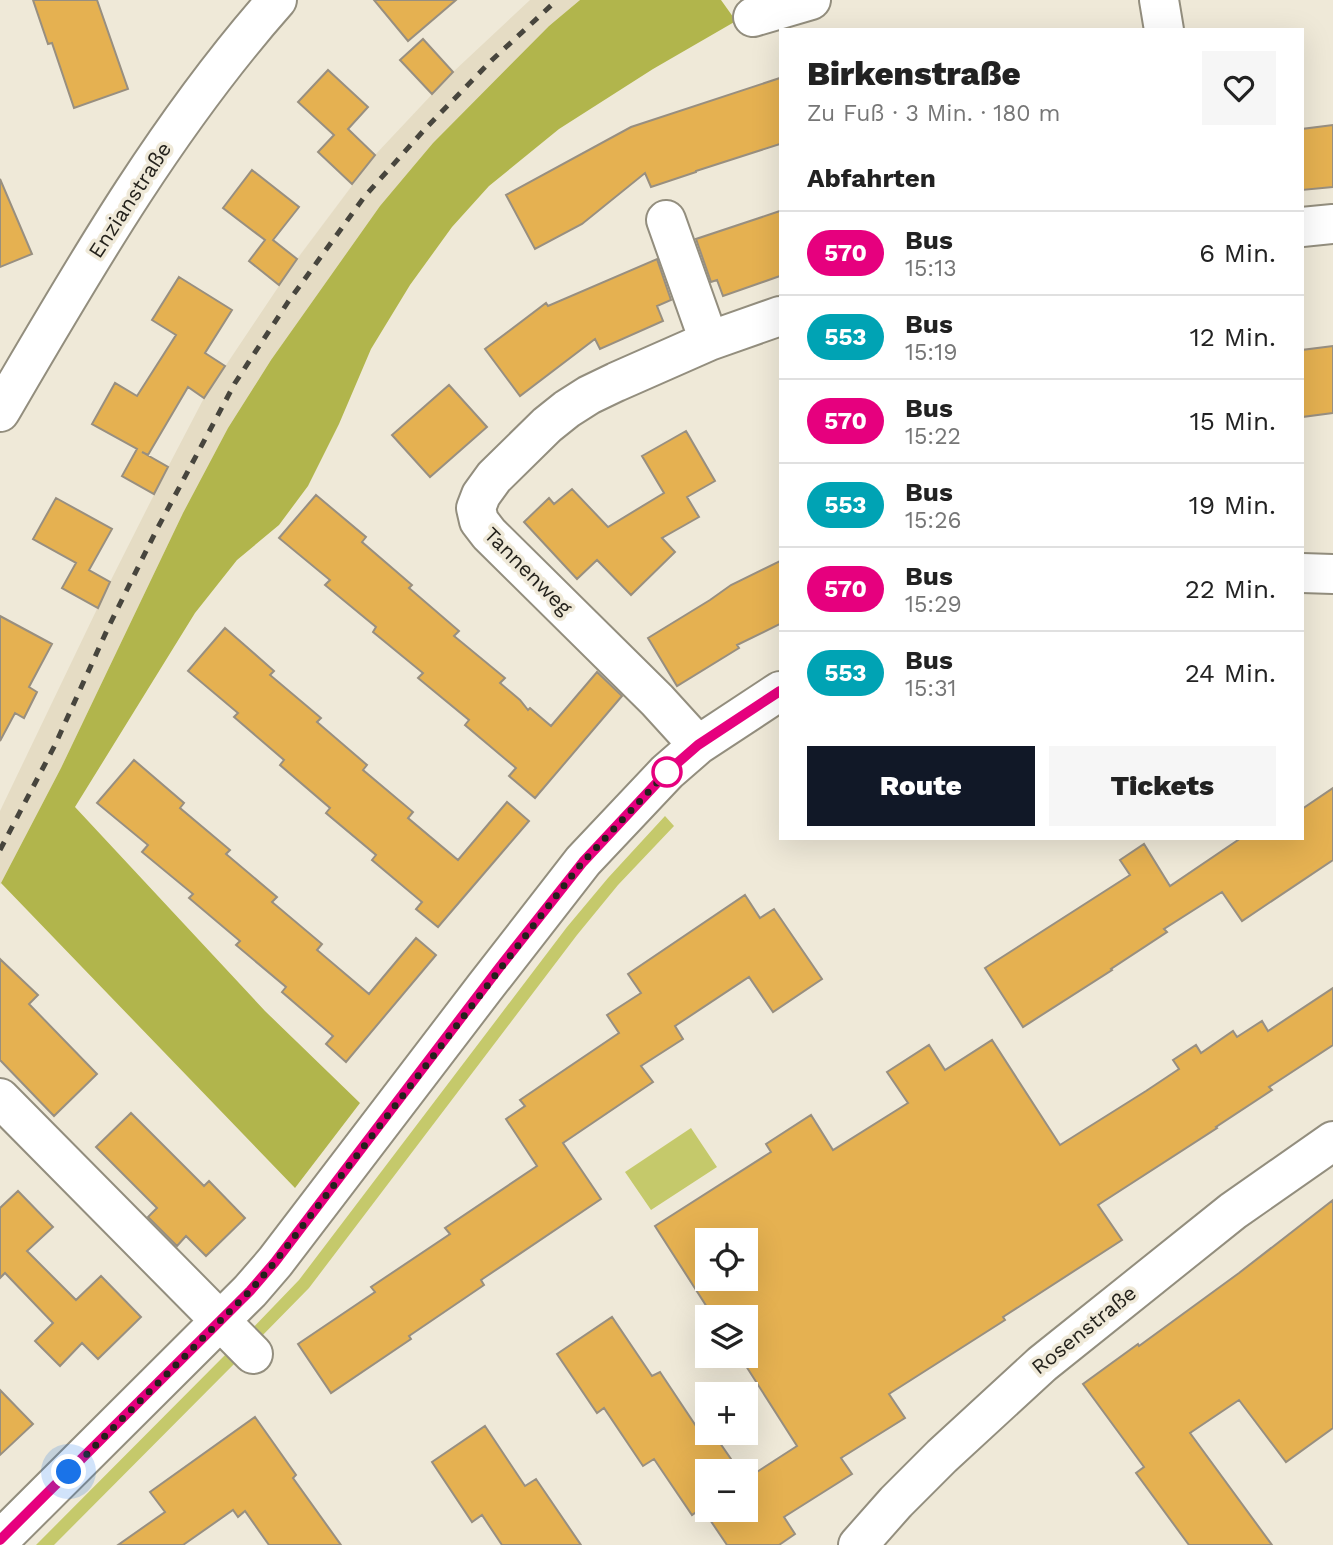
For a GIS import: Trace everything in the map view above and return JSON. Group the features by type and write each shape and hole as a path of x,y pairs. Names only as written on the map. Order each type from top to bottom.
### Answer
{"street":[{"name":"Enzianstraße","path":"0,412 56,316 173,133 218,70 277,0"},
{"path":"753,17 811,0"},
{"path":"1159,0 1164,28"},
{"path":"666,220 709,341"},
{"path":"1304,228 1333,224"},
{"name":"Tannenweg","path":"698,745 657,700 489,534 479,521 477,508 481,495 494,477 547,425 589,395 709,341 779,316"},
{"path":"1304,573 1333,574"},
{"path":"6,1523 250,1291 583,862 667,772 698,745 779,692"},
{"path":"0,1098 253,1354"},
{"name":"Rosenstraße","path":"858,1545 942,1456 1042,1364 1233,1211 1333,1141"}],"shaded area":[{"path":"530,0 580,0 549,26 433,143 380,206 271,360 228,428 183,513 61,768 0,885 0,811 110,582 204,398 297,259 375,155 453,72"},
{"path":"580,0 721,0 736,21 653,69 559,129 489,186 452,227 410,285 371,349 339,424 308,486 279,525 237,560 195,613 75,807 265,1011 360,1103 295,1188 1,883 61,768 183,513 228,428 271,360 380,206 433,143 549,26"}],"green space":[{"path":"665,816 674,826 618,885 577,935 309,1288 256,1342 248,1333 299,1280 567,927"},
{"path":"691,1128 717,1167 651,1210 625,1172"},
{"path":"232,1348 241,1357 54,1545 36,1545"}],"building":[{"path":"33,0 97,0 128,89 74,108 52,43 48,44"},
{"path":"374,0 456,0 408,41"},
{"path":"423,39 453,72 432,94 400,60"},
{"path":"328,70 368,107 348,129 375,155 352,184 318,152 334,135 298,102"},
{"path":"779,78 779,144 651,187 645,173 582,224 535,249 506,195 631,127"},
{"path":"1333,125 1333,187 1304,190 1304,129"},
{"path":"252,170 299,207 273,240 297,259 279,285 249,261 265,240 223,208"},
{"path":"0,179 32,254 0,267"},
{"path":"779,211 779,276 723,296 717,280 711,282 696,239"},
{"path":"657,259 671,300 657,306 663,321 600,349 595,339 520,396 485,349 546,303 548,306"},
{"path":"179,277 232,310 205,353 225,366 204,398 188,387 148,455 142,452 168,467 154,494 122,476 137,449 92,424 115,383 137,396 176,335 152,320"},
{"path":"1333,346 1333,413 1304,417 1304,350"},
{"path":"449,385 487,427 430,477 392,435"},
{"path":"686,431 715,481 687,497 699,517 662,538 675,552 631,595 597,560 577,579 524,522 549,498 554,504 572,489 608,527 664,493 642,456"},
{"path":"316,495 366,537 362,542 412,585 409,588 459,631 454,636 505,678 500,683 528,710 530,708 551,726 597,672 622,696 535,798 509,776 516,768 465,725 469,720 418,678 423,673 373,632 376,627 325,585 330,580 279,538"},
{"path":"56,498 112,529 89,570 110,582 98,608 62,588 76,563 33,539"},
{"path":"779,561 779,624 737,645 739,648 677,686 648,638 731,585"},
{"path":"0,616 52,644 29,687 37,692 24,718 15,713 0,741"},
{"path":"225,628 274,671 270,675 321,718 317,722 367,765 363,770 413,812 408,818 458,860 507,802 529,821 438,927 416,909 422,902 372,860 376,855 326,813 330,808 280,765 284,760 234,717 238,713 188,671"},
{"path":"134,760 184,803 180,808 230,850 226,854 277,897 272,902 322,944 317,950 369,994 416,938 436,955 346,1062 326,1044 333,1036 282,992 286,987 236,945 240,941 189,898 193,894 142,852 148,845 97,803"},
{"path":"1333,788 1333,860 1242,921 1222,892 1164,929 1167,932 1112,970 1023,1027 985,968 1130,875 1120,860 1144,844 1170,886 1238,840 1304,840 1304,808"},
{"path":"745,895 760,918 774,909 822,979 773,1012 749,977 675,1026 683,1039 641,1066 653,1082 563,1143 601,1199 481,1280 484,1285 331,1393 298,1344 375,1292 371,1287 450,1234 445,1228 537,1166 506,1119 525,1106 520,1100 619,1033 607,1015 641,993 628,974"},
{"path":"0,959 38,995 29,1004 97,1074 54,1116 0,1060"},
{"path":"1333,988 1333,1045 1269,1087 1272,1090 1217,1128 1098,1205 1122,1240 1003,1317 1005,1320 889,1394 905,1418 841,1458 852,1474 784,1517 795,1534 779,1545 727,1545 711,1522 758,1522 758,1471 797,1446 747,1368 758,1368 758,1305 706,1305 697,1291 758,1291 758,1228 695,1228 695,1288 655,1226 771,1152 766,1144 811,1115 833,1150 908,1103 887,1072 929,1045 945,1070 992,1040 1060,1145 1179,1069 1173,1060 1196,1045 1201,1053 1233,1031 1237,1037 1262,1021 1268,1031"},
{"path":"131,1113 204,1186 209,1181 245,1218 206,1256 186,1236 177,1246 148,1217 157,1208 96,1147"},
{"path":"18,1191 53,1227 27,1251 76,1300 101,1276 141,1317 98,1359 82,1343 60,1366 35,1341 53,1323 5,1273 0,1278 0,1208"},
{"path":"1333,1200 1333,1428 1286,1462 1239,1400 1190,1433 1272,1545 1189,1545 1136,1473 1144,1467 1083,1384 1239,1273"},
{"path":"612,1317 652,1376 660,1372 695,1424 695,1445 721,1445 731,1459 695,1459 695,1513 692,1515 654,1459 643,1466 604,1408 597,1413 557,1354"},
{"path":"0,1390 33,1424 0,1455"},
{"path":"255,1417 296,1475 293,1478 341,1545 269,1545 245,1511 238,1517 233,1510 183,1545 118,1545 165,1512 150,1492"},
{"path":"485,1426 525,1486 536,1479 581,1545 502,1545 482,1515 472,1522 432,1462"}],"railway":[{"path":"0,850 55,745 156,531 235,383 288,302 365,196 492,60 557,0"}],"bus line":[{"name":"570","path":"0,1540 250,1291 275,1262 583,862 667,772 698,745 779,692"}],"route":[{"path":"69,1472 250,1291 275,1262 570,878 667,772"}]}
